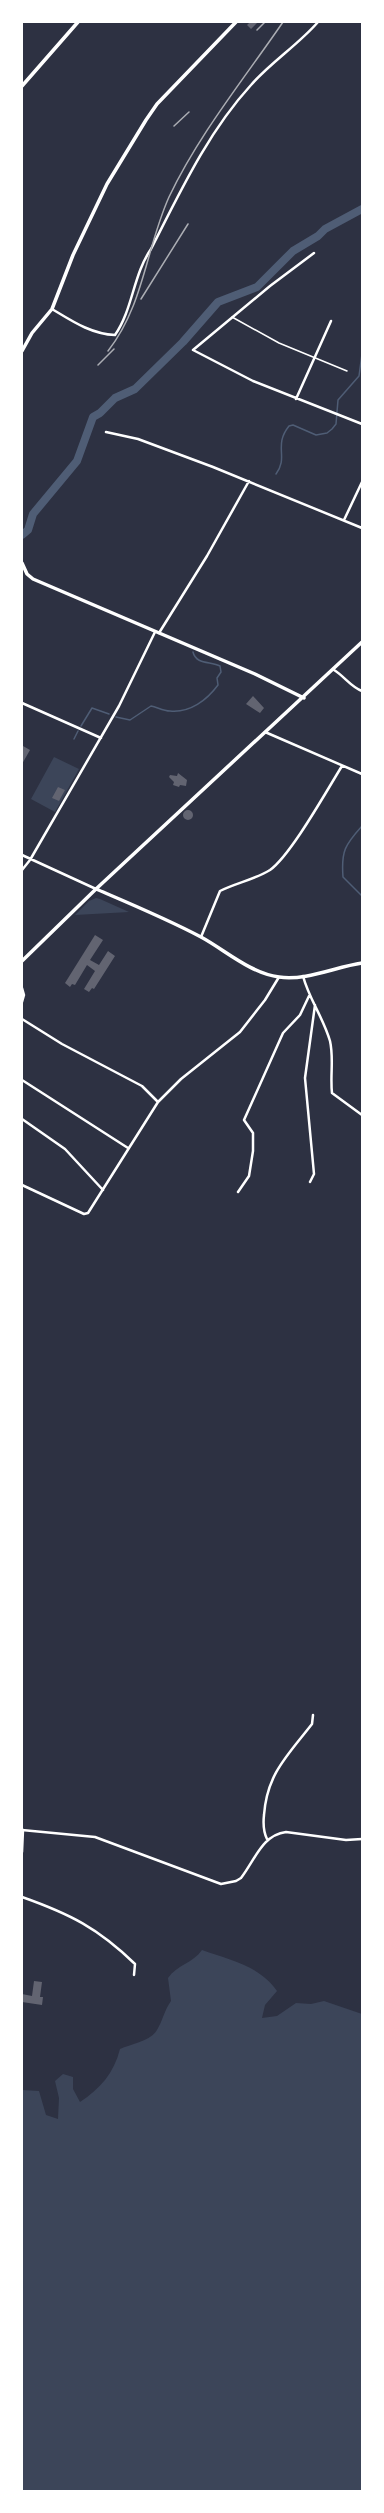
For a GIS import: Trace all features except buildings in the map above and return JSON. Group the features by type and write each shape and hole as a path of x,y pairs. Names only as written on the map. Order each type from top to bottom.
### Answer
{"street":[{"path":"22,86 78,22"},
{"path":"22,351 32,333 52,309 73,255 107,184 128,147 157,104 236,22"},
{"path":"52,309 75,323 94,332 115,335 122,325 141,264 213,135 252,84 318,22"},
{"path":"314,253 232,317 194,350 253,381 362,424"},
{"path":"296,399 331,322"},
{"path":"106,432 138,438 250,481 362,528"},
{"path":"160,633 207,556 250,481"},
{"path":"344,520 362,482"},
{"path":"22,563 27,574 33,579 256,674 304,698"},
{"path":"22,870 30,860 100,738 137,671 155,632"},
{"path":"22,961 96,889 265,732 304,698 362,642"},
{"path":"334,670 346,677 355,688 362,691"},
{"path":"22,703 100,738"},
{"path":"265,732 362,774"},
{"path":"201,937 220,891 270,870 278,863 306,825 342,766"},
{"path":"22,855 30,860 201,937 252,967 279,977 303,976 362,963"},
{"path":"303,976 309,996 316,1005 330,1042 332,1093 362,1115"},
{"path":"22,1185 84,1214 88,1213 158,1102 181,1079 240,1032 265,1000 279,977"},
{"path":"22,988 24,994 22,1002"},
{"path":"238,1192 249,1176 254,1135 245,1121 245,1118 283,1033 300,1015 309,996"},
{"path":"310,1182 314,1174 305,1078 316,1005"},
{"path":"22,1019 62,1044 142,1086 158,1102"},
{"path":"22,1080 128,1148"},
{"path":"22,1119 65,1149 103,1190"},
{"path":"267,1839 263,1832 265,1796 273,1774 312,1724 313,1715"},
{"path":"22,1852 23,1830 96,1838 221,1884 236,1881 241,1878 267,1839 277,1833 286,1832 346,1840 362,1839"},
{"path":"22,1897 66,1913 95,1929 135,1964 134,1975"}],"lane":[{"path":"232,317 279,343 347,371"}],"shaded area":[{"path":"54,757 79,769 55,812 31,799"},
{"path":"96,898 129,912 75,915 89,901"},
{"path":"202,1950 244,1965 262,1975 270,1982 277,1991 265,2005 262,2018 277,2016 296,2003 311,2004 324,2001 362,2014 362,2491 22,2491 22,2090 39,2091 46,2115 58,2119 59,2098 55,2081 63,2074 73,2077 73,2089 80,2102 94,2092 110,2073 120,2049 146,2040 154,2034 171,2001 168,1978"}],"waterway":[{"path":"22,535 28,530 33,514 77,461 93,417 100,413 115,398 135,389 183,342 218,302 257,287 293,251 318,236 325,229 362,209"},
{"path":"276,474 280,468 282,457 282,440 284,433 289,426 293,425 316,435 327,433 336,424 338,400 359,376 362,354"},
{"path":"116,717 130,720 151,706 167,711 184,710 191,708 209,696 218,685 217,678 221,672 220,666 200,661 193,652"},
{"path":"81,726 92,708 109,714"},
{"path":"74,739 78,731"},
{"path":"362,826 345,849 343,861 343,877 362,896"}],"railway":[{"path":"257,30 265,22"},
{"path":"108,351 120,333 137,296 161,216 181,174 208,129 283,22"},
{"path":"174,126 189,112"},
{"path":"141,299 188,224"},
{"path":"98,365 114,349"}]}
